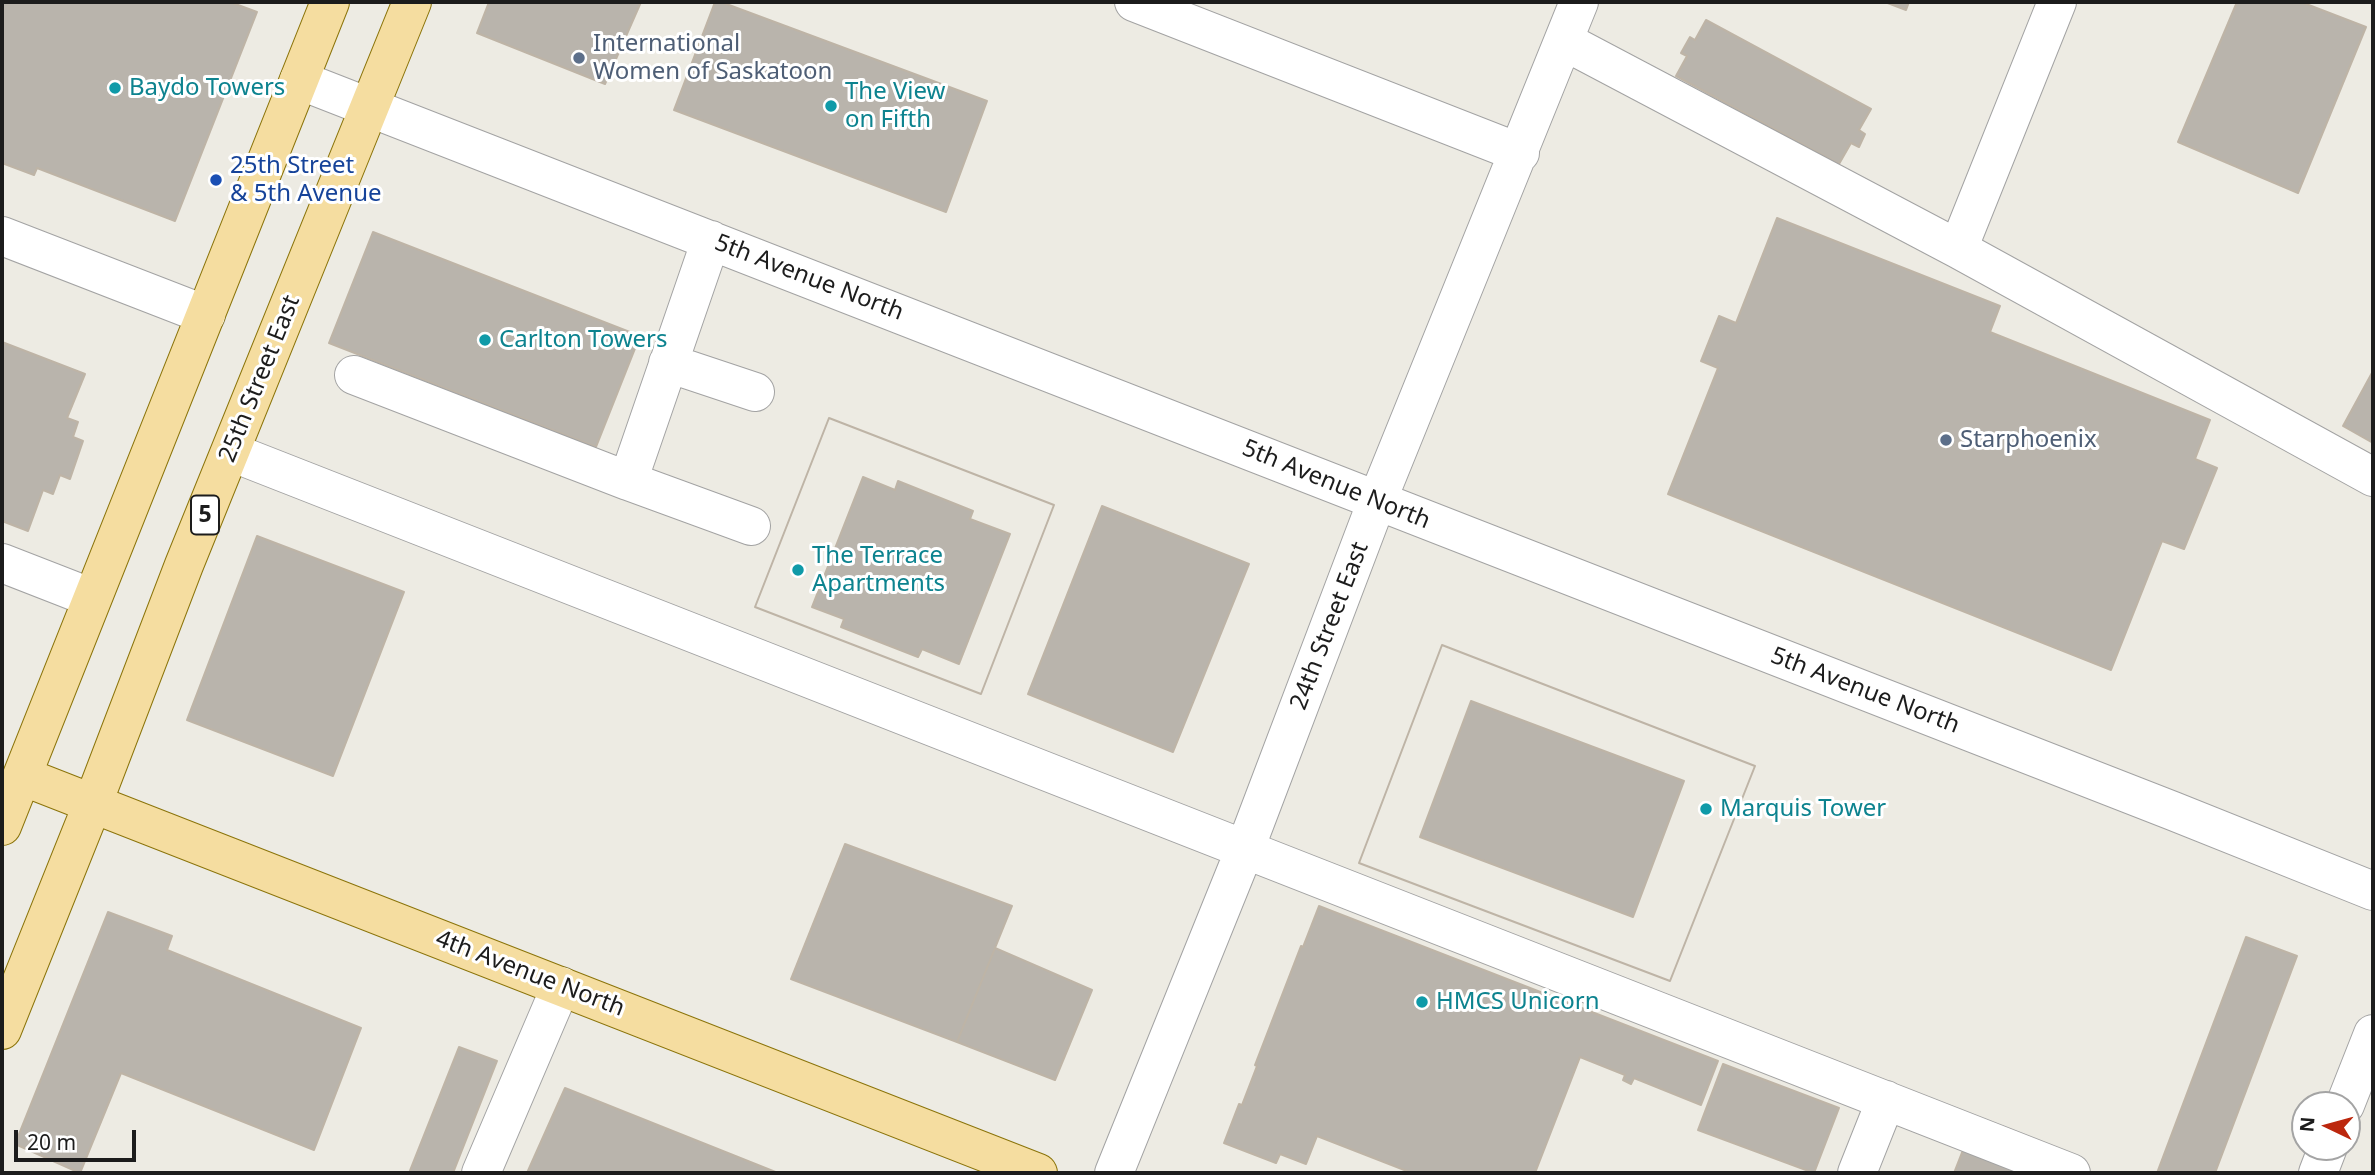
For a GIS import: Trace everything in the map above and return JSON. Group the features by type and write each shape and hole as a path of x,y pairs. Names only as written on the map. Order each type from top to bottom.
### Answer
{"main road":[{"path":"2,826 330,2"},
{"name":"25th Street East","path":"2,1030 412,2"},
{"name":"4th Avenue North","path":"22,776 1038,1173"}],"street":[{"path":"1134,2 1520,153"},
{"name":"24th Street East","path":"1114,1173 1245,849 1377,501 1579,2"},
{"path":"1958,249 2057,2"},
{"path":"1564,41 1958,249 2373,477"},
{"name":"5th Avenue North","path":"299,80 2373,891"},
{"path":"2,236 206,315"},
{"path":"628,481 711,240"},
{"path":"668,363 755,392"},
{"path":"354,375 751,526"},
{"path":"231,452 2071,1173"},
{"path":"2,563 92,598"},
{"path":"481,1173 561,986"},
{"path":"2351,1091 2373,1034"},
{"path":"1857,1173 1886,1100"}],"building":[{"name":"Baydo Towers","path":"2,2 230,2 257,12 175,221 37,168 34,175 2,163"},
{"name":"International Women of Saskatoon","path":"489,2 641,2 605,84 477,33"},
{"name":"The View on Fifth","path":"715,2 987,101 946,212 674,110"},
{"path":"1885,2 1909,2 1906,10"},
{"path":"2237,2 2301,2 2366,27 2298,193 2178,142"},
{"path":"1706,20 1871,109 1859,130 1865,134 1859,147 1851,143 1839,164 1676,76 1687,56 1681,53 1690,37 1695,40"},
{"name":"Starphoenix","path":"1777,218 2000,306 1990,332 2210,420 2195,459 2217,468 2184,549 2162,541 2111,670 1668,494 1718,368 1701,361 1719,316 1736,323"},
{"name":"Carlton Towers","path":"373,232 640,336 596,447 329,343"},
{"path":"2,342 85,374 67,418 78,422 73,437 83,441 70,479 60,475 53,494 43,490 28,531 2,521"},
{"path":"2373,371 2373,443 2343,426"},
{"name":"The Terrace Apartments","path":"829,418 1054,505 981,694 755,607","holes":["863,477 895,490 898,481 973,511 970,519 1010,534 959,664 922,649 918,657 841,627 844,619 812,607"]},
{"path":"829,418 1054,505 981,694 755,607"},
{"path":"1102,506 1249,564 1173,752 1028,694"},
{"path":"257,536 404,592 333,776 187,720"},
{"name":"Marquis Tower","path":"1442,645 1755,766 1670,981 1359,863","holes":["1471,701 1684,781 1633,917 1420,837"]},
{"path":"1442,645 1755,766 1670,981 1359,863"},
{"path":"845,844 1012,906 957,1042 791,979"},
{"name":"HMCS Unicorn","path":"1319,906 1718,1061 1701,1105 1634,1078 1631,1084 1623,1080 1625,1075 1580,1057 1535,1173 1412,1173 1317,1136 1306,1164 1280,1154 1276,1163 1224,1143 1239,1104 1242,1105 1301,946 1303,947"},
{"path":"108,912 172,936 167,950 361,1028 314,1150 121,1073 80,1173 15,1144"},
{"path":"2246,937 2297,956 2215,1173 2157,1173"},
{"path":"995,948 1092,990 1055,1080 957,1042"},
{"path":"459,1047 497,1061 453,1173 409,1173"},
{"path":"1723,1064 1839,1108 1814,1173 1698,1130"},
{"path":"565,1088 778,1173 527,1173"},
{"path":"1963,1150 2022,1173 1954,1173"}],"place":[{"name":"International Women of Saskatoon","path":"579,58"},
{"name":"Baydo Towers","path":"115,88"},
{"name":"The View on Fifth","path":"831,106"},
{"name":"25th Street & 5th Avenue","path":"216,180"},
{"name":"Carlton Towers","path":"485,340"},
{"name":"Starphoenix","path":"1946,440"},
{"name":"The Terrace Apartments","path":"798,570"},
{"name":"Marquis Tower","path":"1706,809"},
{"name":"HMCS Unicorn","path":"1422,1002"}]}
